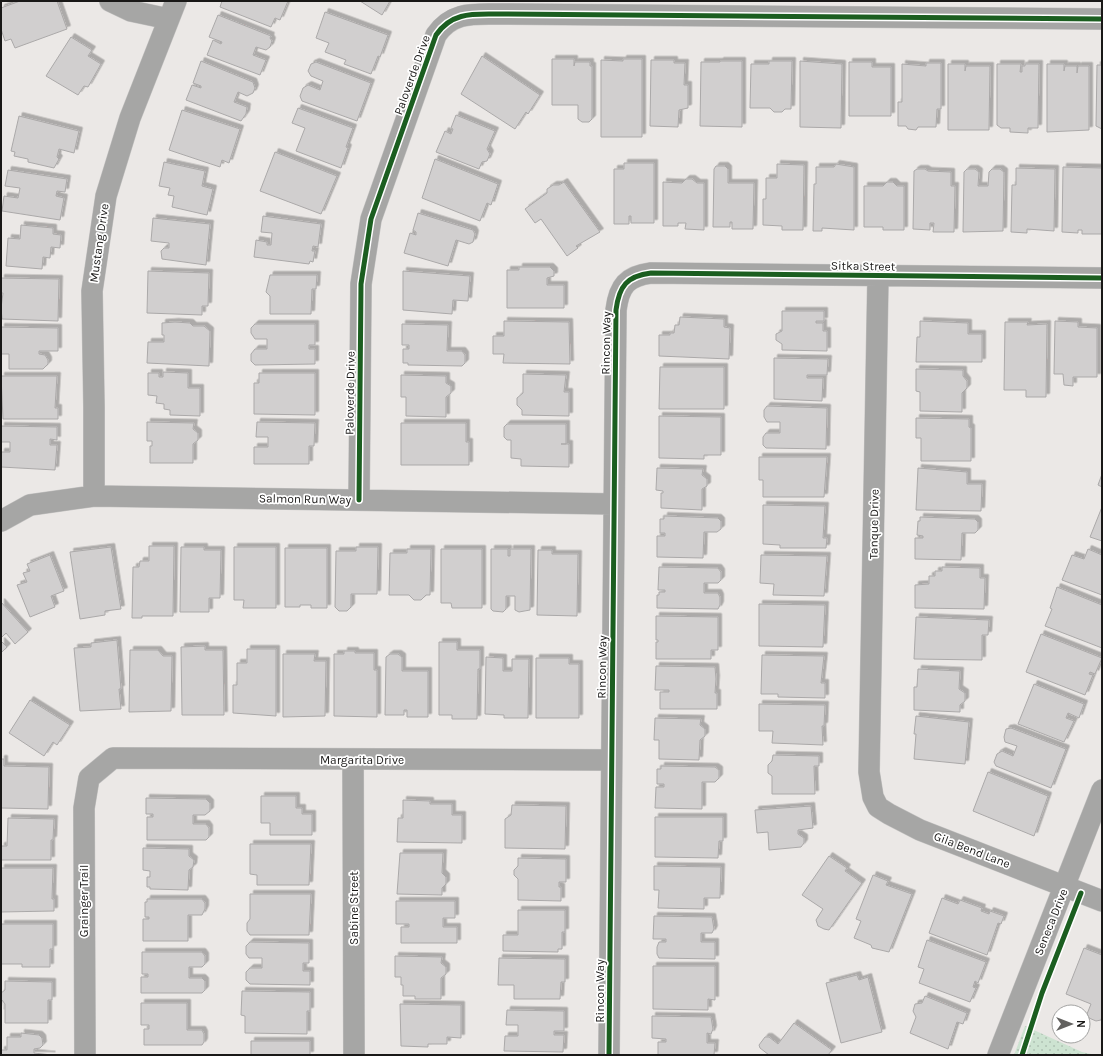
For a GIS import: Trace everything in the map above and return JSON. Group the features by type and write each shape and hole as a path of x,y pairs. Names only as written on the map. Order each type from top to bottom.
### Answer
{"street":[{"path":"110,1 131,11 173,10"},
{"name":"Paloverde Drive","path":"359,500 361,284 371,219 436,35 443,25 460,16 644,8 903,9 1102,19"},
{"name":"Mustang Drive","path":"94,496 92,291 106,196 130,118 173,10"},
{"name":"Sitka Street","path":"626,282 632,277 651,273 1102,278"},
{"name":"Tanque Drive","path":"869,772 878,276"},
{"name":"Rincon Way","path":"609,1055 616,310 617,299 626,282"},
{"name":"Salmon Run Way","path":"1,521 30,505 94,496 614,504"},
{"name":"Margarita Drive","path":"113,758 611,760"},
{"name":"Grainger Trail","path":"85,1055 84,808 89,778 113,758"},
{"name":"Sabine Street","path":"354,760 354,1055"},
{"name":"Gila Bend Lane","path":"869,772 873,797 878,807 889,814 920,830 1102,901"},
{"name":"Seneca Drive","path":"998,1055 1102,790"}],"green space":[{"path":"1025,1026 1051,1038 1051,1044 1064,1044 1082,1052 1096,1055 1014,1055"}],"building":[{"path":"20,1 57,1 67,29 15,48 11,39 5,41 1,29 1,8"},
{"path":"222,1 288,1 280,20 275,18 271,27 220,7"},
{"path":"360,1 390,1 382,15"},
{"path":"325,12 388,35 380,57 378,56 371,74 344,64 346,60 325,52 329,43 316,38"},
{"path":"218,15 271,36 270,38 272,41 270,47 266,50 256,47 253,55 266,60 260,75 207,55 213,40 221,44 222,42 209,37"},
{"path":"71,37 92,50 88,56 101,64 88,87 84,86 78,95 46,76"},
{"path":"482,56 540,95 528,114 526,112 515,129 461,94"},
{"path":"552,59 574,59 574,66 575,62 590,62 590,66 592,66 592,119 589,122 582,122 578,119 578,105 552,105"},
{"path":"623,59 642,59 642,137 601,137 601,60 623,61"},
{"path":"651,60 674,60 674,63 685,63 684,85 688,85 688,108 679,110 678,127 650,126"},
{"path":"201,61 253,82 255,88 253,93 247,96 238,92 234,102 247,107 246,114 241,121 186,100 192,85 201,88 201,86 193,83"},
{"path":"742,61 742,127 700,126 701,62"},
{"path":"769,61 792,61 791,109 785,109 782,112 774,112 770,108 750,108 751,64 769,64"},
{"path":"800,61 842,64 841,128 800,127"},
{"path":"316,62 371,83 357,121 302,101 300,96 303,88 308,85 320,90 323,81 311,76 308,71 311,64"},
{"path":"849,62 872,62 872,67 891,67 891,116 849,116"},
{"path":"926,63 941,63 941,109 937,109 936,127 918,127 916,130 908,129 906,126 898,126 898,102 902,102 902,64 926,66"},
{"path":"948,64 965,64 965,71 966,66 990,66 989,130 948,130"},
{"path":"997,64 1021,64 1020,72 1022,72 1022,66 1025,66 1025,64 1039,64 1038,128 1028,128 1028,133 1010,132 1010,128 1001,128 997,125"},
{"path":"1047,64 1064,64 1064,71 1065,66 1077,66 1077,73 1078,66 1089,66 1089,130 1047,132"},
{"path":"1097,65 1102,65 1102,129 1096,126"},
{"path":"298,108 353,128 346,147 348,148 341,168 296,151 305,128 292,123"},
{"path":"182,110 240,129 229,163 222,160 220,167 169,150"},
{"path":"456,115 495,131 487,149 490,154 487,161 482,162 479,169 436,152 445,131 451,134 453,129 451,128"},
{"path":"19,116 79,131 74,153 59,149 57,157 59,159 54,168 28,162 28,159 14,156 15,152 11,151"},
{"path":"275,152 337,176 321,214 260,191"},
{"path":"435,159 498,184 491,205 487,203 480,221 422,198"},
{"path":"164,162 205,171 202,186 213,189 207,215 172,207 174,196 168,195 170,188 159,186"},
{"path":"624,163 654,163 654,223 631,223 631,216 629,216 629,224 614,224 614,169 624,169"},
{"path":"777,164 804,165 803,230 782,230 782,226 763,225 763,199 766,199 766,178 777,178"},
{"path":"836,164 854,167 854,230 822,228 822,231 813,231 814,184 816,184 816,167 834,167"},
{"path":"716,166 725,166 728,169 728,183 754,183 753,229 732,229 732,222 730,222 730,227 713,227 714,169"},
{"path":"1063,167 1102,168 1102,234 1082,234 1082,230 1078,230 1078,233 1062,232"},
{"path":"1016,168 1055,169 1054,231 1027,229 1027,233 1011,232 1012,185 1016,185"},
{"path":"917,169 951,172 951,186 955,186 954,232 933,232 934,223 930,223 930,230 913,229 914,171"},
{"path":"967,169 975,169 979,172 978,186 988,186 989,172 992,169 1000,169 1004,172 1003,231 963,232 964,172"},
{"path":"8,170 67,179 65,192 57,191 56,196 64,198 60,220 2,211 4,196 18,198 20,188 5,186"},
{"path":"686,179 692,179 697,183 704,183 704,230 685,229 686,223 678,223 678,226 663,226 663,182 682,183"},
{"path":"564,182 600,232 576,246 578,248 567,256 541,219 535,223 525,209 547,193 547,189 553,185 559,185"},
{"path":"887,182 893,182 897,186 904,186 904,230 883,230 883,227 864,227 864,186 883,186"},
{"path":"418,213 473,230 475,234 473,242 469,244 456,240 448,266 404,253 410,233 416,235 416,232 413,230"},
{"path":"263,216 321,224 318,247 313,246 312,251 315,251 313,262 310,261 309,264 254,257 256,240 267,242 267,245 271,245 272,233 261,232"},
{"path":"153,218 210,224 206,265 162,259 161,251 164,248 169,248 169,243 151,241"},
{"path":"21,225 53,228 53,234 61,235 60,248 51,247 50,258 43,257 42,269 6,266 8,238 20,239"},
{"path":"519,267 550,267 554,271 554,276 547,278 547,285 564,285 564,308 507,308 507,270 519,270"},
{"path":"148,271 209,273 208,306 202,306 202,315 147,313"},
{"path":"403,271 470,276 468,301 453,300 452,314 403,310"},
{"path":"270,275 317,275 316,289 312,289 311,314 270,314 270,296 266,292"},
{"path":"1,278 59,279 58,321 2,319 1,308 3,293 1,293"},
{"path":"782,311 824,311 824,321 816,321 816,323 823,323 823,331 827,331 827,351 782,350 782,344 776,340 776,334 782,331"},
{"path":"680,317 724,319 724,327 730,328 729,359 659,356 659,335 670,335 670,333 674,333 675,325 679,325"},
{"path":"504,321 569,322 570,364 503,363 504,354 493,354 493,336 504,336"},
{"path":"920,321 968,323 968,334 982,334 982,362 916,362 917,337 920,337"},
{"path":"1055,321 1078,322 1078,327 1097,328 1097,377 1073,377 1073,386 1064,385 1063,374 1054,374"},
{"path":"1005,322 1028,322 1027,325 1047,324 1046,397 1026,397 1026,390 1004,390"},
{"path":"162,323 190,323 193,326 204,326 210,331 209,366 147,363 148,342 164,342 164,335 162,335"},
{"path":"255,324 315,324 315,345 309,345 309,349 315,349 315,364 255,365 251,361 251,354 255,349 267,349 267,339 255,339 251,333 251,328"},
{"path":"402,324 448,325 447,351 462,351 465,355 465,363 462,366 408,365 408,363 403,363 403,349 409,349 409,345 402,345"},
{"path":"1,327 58,328 58,351 39,351 39,354 45,355 48,360 48,364 43,369 9,369 9,354 1,354"},
{"path":"774,358 828,359 827,375 807,375 807,378 823,378 822,401 774,399"},
{"path":"660,367 724,367 724,409 659,409"},
{"path":"916,369 963,370 963,376 967,381 967,388 962,393 962,412 920,411 920,392 916,391"},
{"path":"163,372 188,373 188,388 200,388 200,416 170,415 170,410 164,409 164,404 156,403 157,396 148,395 148,373 159,373 159,377 163,377"},
{"path":"259,373 315,373 315,415 254,414 254,383 259,383"},
{"path":"523,374 566,375 564,392 569,392 569,416 522,415 522,410 517,405 517,398 523,393"},
{"path":"401,375 446,376 446,383 451,386 451,393 446,397 446,417 406,416 406,397 401,397"},
{"path":"1,376 57,376 55,408 58,408 58,419 3,419"},
{"path":"767,406 827,408 826,449 766,448 763,445 763,437 766,433 780,433 780,422 767,422 764,417 764,410"},
{"path":"659,416 721,417 721,455 704,455 704,459 659,458"},
{"path":"916,418 969,419 969,427 971,428 971,461 921,461 921,438 916,438"},
{"path":"147,422 194,423 193,429 198,433 198,440 193,444 193,463 150,463 150,446 152,446 152,441 147,441"},
{"path":"257,422 315,423 314,446 309,446 309,464 254,464 254,447 268,447 268,437 256,437"},
{"path":"401,423 466,423 466,442 469,442 469,465 401,465"},
{"path":"507,424 566,424 566,444 569,444 569,467 521,466 521,459 511,458 511,440 507,440 504,437 504,427"},
{"path":"1,426 57,427 57,440 50,439 50,445 57,445 55,470 1,467 1,452 10,452 10,442 1,442"},
{"path":"759,457 827,457 824,497 763,497 763,480 759,480"},
{"path":"657,468 703,469 702,475 707,479 707,486 702,489 702,510 661,508 661,493 663,493 663,491 656,490"},
{"path":"918,468 967,472 967,484 982,484 981,511 916,510"},
{"path":"1102,474 1102,487 1098,485"},
{"path":"763,505 825,506 823,538 827,538 826,548 780,548 780,545 763,544"},
{"path":"1102,507 1102,541 1090,537"},
{"path":"664,516 718,518 721,521 721,529 717,532 704,532 703,558 657,557 657,536 665,536 665,533 660,533 660,519 664,519"},
{"path":"920,517 975,519 978,522 978,530 975,533 962,533 961,560 915,559 915,538 923,538 923,536 917,535 918,521 920,521"},
{"path":"149,546 174,546 173,616 142,616 142,618 132,618 133,567 139,567 140,561 149,561"},
{"path":"111,547 121,609 105,611 105,615 80,619 70,552"},
{"path":"181,547 204,547 204,550 221,550 220,598 209,598 209,612 180,612"},
{"path":"234,547 276,547 276,608 243,608 244,600 234,600"},
{"path":"356,547 378,547 377,594 351,594 351,607 347,611 339,611 335,607 336,551 356,551"},
{"path":"285,548 327,548 327,608 311,608 311,605 285,607"},
{"path":"407,549 431,549 430,595 426,595 421,600 414,600 409,595 389,595 390,553 407,553"},
{"path":"441,549 482,549 482,608 452,608 451,603 441,603"},
{"path":"491,549 508,549 508,556 510,556 510,549 531,549 530,610 519,612 515,610 515,596 506,596 506,609 503,612 493,611 491,609"},
{"path":"1088,549 1102,555 1102,595 1062,580 1072,555 1084,559"},
{"path":"538,550 552,550 552,554 578,554 577,616 537,615"},
{"path":"50,555 64,591 51,596 55,607 30,617 17,585 27,582 23,573 30,571 27,564"},
{"path":"761,555 827,556 824,596 773,595 774,584 760,583"},
{"path":"659,567 718,568 721,572 721,580 718,583 704,583 704,593 718,593 720,597 720,605 718,609 657,608 657,595 659,595 659,592 665,592 665,590 658,590"},
{"path":"942,567 980,568 980,578 985,578 984,609 915,608 915,585 929,584 929,576 935,576 935,571 942,571"},
{"path":"1057,587 1102,605 1102,648 1045,626 1052,609 1050,608"},
{"path":"1,602 28,632 15,644 6,633 1,638"},
{"path":"759,604 825,605 823,647 759,646"},
{"path":"656,616 718,617 718,650 711,650 711,659 656,659 656,642 658,642 658,640 656,640"},
{"path":"916,617 989,620 988,635 982,635 982,660 914,659"},
{"path":"1041,634 1102,658 1095,674 1090,672 1089,674 1093,675 1085,695 1026,672"},
{"path":"117,640 121,709 80,711 74,648 91,647 91,643"},
{"path":"1,641 7,647 1,653"},
{"path":"439,642 457,642 457,650 480,650 477,719 452,719 452,715 439,715"},
{"path":"205,646 205,650 223,650 224,715 182,715 181,647"},
{"path":"247,649 276,649 276,716 233,713 233,685 237,685 237,663 247,663"},
{"path":"130,650 158,650 163,656 172,656 171,711 129,712"},
{"path":"344,651 355,651 355,653 374,653 374,670 377,670 377,717 334,716 334,654 344,654"},
{"path":"283,654 315,654 314,661 326,661 325,716 283,717"},
{"path":"390,654 398,654 402,657 402,671 428,671 428,717 407,717 407,710 404,710 404,715 385,715 386,657"},
{"path":"762,655 824,656 821,683 825,683 825,698 778,697 778,694 761,694"},
{"path":"486,657 503,658 503,671 512,671 512,659 529,659 528,718 504,718 504,715 485,714"},
{"path":"536,658 569,658 569,664 579,664 579,718 536,718"},
{"path":"656,666 715,667 715,693 717,693 717,709 660,709 660,692 669,692 669,690 655,690"},
{"path":"918,669 960,671 959,689 965,693 965,701 960,705 960,712 914,710 914,687 917,687"},
{"path":"1034,684 1084,704 1079,718 1068,713 1066,718 1074,721 1064,742 1018,724"},
{"path":"30,700 70,725 57,745 53,742 44,756 9,733"},
{"path":"759,704 825,705 824,726 822,726 823,745 772,743 773,731 759,731"},
{"path":"916,716 969,722 965,764 914,759"},
{"path":"655,718 701,719 700,725 705,729 705,736 700,740 699,760 659,759 659,740 654,740"},
{"path":"1011,728 1066,749 1051,788 996,766 994,762 997,754 1002,751 1013,756 1017,746 1005,742 1004,737 1006,729"},
{"path":"773,755 819,756 819,766 814,766 815,794 772,794 772,776 768,773 768,765 772,761"},
{"path":"1,759 4,759 4,766 49,767 48,809 1,808"},
{"path":"661,766 715,767 719,770 719,778 715,782 702,782 702,809 655,808 656,787 664,787 664,784 657,784 657,769 661,769"},
{"path":"988,772 1048,796 1034,836 973,811"},
{"path":"261,796 296,796 296,808 302,808 302,814 312,814 312,835 270,835 270,823 261,823"},
{"path":"146,798 206,799 210,803 210,811 205,815 193,815 193,824 206,824 209,828 209,837 206,840 147,840 147,817 153,817 153,814 146,814"},
{"path":"403,800 430,801 430,804 452,804 452,815 462,815 462,843 397,842 398,818 403,818"},
{"path":"512,805 566,806 565,849 505,848 505,819 511,815"},
{"path":"811,806 813,828 798,830 798,834 804,838 804,843 801,847 769,850 768,832 757,833 755,810"},
{"path":"655,817 723,817 723,841 719,841 718,858 655,857"},
{"path":"8,818 54,819 53,840 51,840 51,860 1,860 1,846 7,846"},
{"path":"250,844 311,844 309,885 257,885 257,875 250,874"},
{"path":"143,848 189,849 189,856 194,860 193,867 189,870 188,890 150,889 150,887 147,887 147,877 150,877 150,871 143,870"},
{"path":"400,853 443,853 442,873 446,877 446,884 442,888 442,895 397,894"},
{"path":"829,856 847,868 845,871 862,883 829,930 818,926 816,920 823,909 802,895"},
{"path":"518,858 566,859 566,882 559,882 559,887 561,887 561,901 518,900 518,879 514,875 514,870 518,866"},
{"path":"654,866 721,867 720,898 704,898 704,909 658,908 659,890 654,890"},
{"path":"1,868 53,868 52,899 54,899 54,911 1,912"},
{"path":"873,875 888,881 886,885 912,894 889,952 872,948 871,945 854,938 861,921 856,919"},
{"path":"250,894 311,894 309,935 250,935 247,931 247,923 250,919"},
{"path":"942,898 958,904 960,900 982,908 981,911 989,914 990,911 1004,916 1001,924 998,923 987,955 929,933"},
{"path":"147,899 202,899 205,903 205,909 202,915 188,915 188,941 143,941 143,919 149,919 149,917 145,917 145,902 147,902"},
{"path":"396,901 455,901 455,918 443,918 443,927 457,927 457,943 401,943 401,927 409,927 409,924 396,924"},
{"path":"518,910 565,910 565,932 562,932 562,949 558,949 558,952 503,951 503,935 518,935"},
{"path":"654,916 712,917 714,929 712,933 701,933 701,942 715,942 715,959 659,958 657,954 657,947 659,942 666,942 666,939 653,939"},
{"path":"1,924 53,924 53,949 50,949 50,967 22,967 22,964 1,964"},
{"path":"927,940 986,962 978,983 975,981 973,987 976,988 970,1002 919,983 924,969 918,967"},
{"path":"250,942 309,943 309,963 303,963 303,971 310,971 310,985 250,984 246,980 246,972 250,968 262,968 262,958 249,958 246,954 246,946"},
{"path":"1084,948 1102,955 1101,1020 1096,1021 1091,1019 1091,1004 1066,994"},
{"path":"142,952 202,952 205,956 205,964 202,967 189,967 189,978 202,978 205,981 205,990 202,993 141,993 141,977 148,977 148,974 142,974"},
{"path":"395,956 442,957 441,963 446,967 446,974 441,978 441,999 415,999 415,996 403,996 401,977 395,977"},
{"path":"499,958 565,959 565,982 561,982 560,999 514,999 514,985 498,985"},
{"path":"653,966 715,966 715,1000 708,999 708,1010 653,1009"},
{"path":"857,975 859,980 868,977 882,1032 841,1043 826,983"},
{"path":"5,981 52,982 52,1000 48,1000 48,1023 5,1023 5,1004 2,1000 1,1013 1,993 5,990"},
{"path":"242,991 310,992 310,1011 307,1011 307,1034 245,1033 245,1016 241,1015"},
{"path":"925,996 967,1013 963,1024 957,1022 948,1049 910,1033 916,1017 913,1011 915,1004 922,1003"},
{"path":"141,1003 187,1003 187,1030 202,1030 204,1034 204,1042 202,1045 144,1045 144,1029 149,1029 149,1025 141,1025"},
{"path":"400,1004 461,1005 461,1038 447,1037 447,1044 428,1044 428,1047 401,1046"},
{"path":"507,1010 564,1011 564,1031 554,1031 554,1035 564,1035 563,1052 504,1051 505,1036 518,1036 518,1025 506,1025"},
{"path":"652,1016 711,1017 713,1029 711,1034 707,1033 707,1043 715,1043 714,1055 658,1055 658,1042 666,1042 666,1039 652,1038"},
{"path":"794,1023 832,1050 828,1055 769,1055 760,1048 759,1045 765,1037 769,1037 778,1044"},
{"path":"21,1033 39,1035 42,1038 43,1045 40,1048 34,1049 34,1053 52,1055 1,1055 1,1050 7,1050 7,1037 21,1037"},
{"path":"251,1041 310,1041 310,1055 251,1055"}],"cycle path":[{"path":"359,500 361,284 371,219 436,35 451,21 459,17 477,14 1102,19"},
{"path":"609,1055 616,310 617,302 622,289 630,280 643,274 651,273 1102,278"},
{"path":"1022,1055 1042,993 1081,893"}]}
